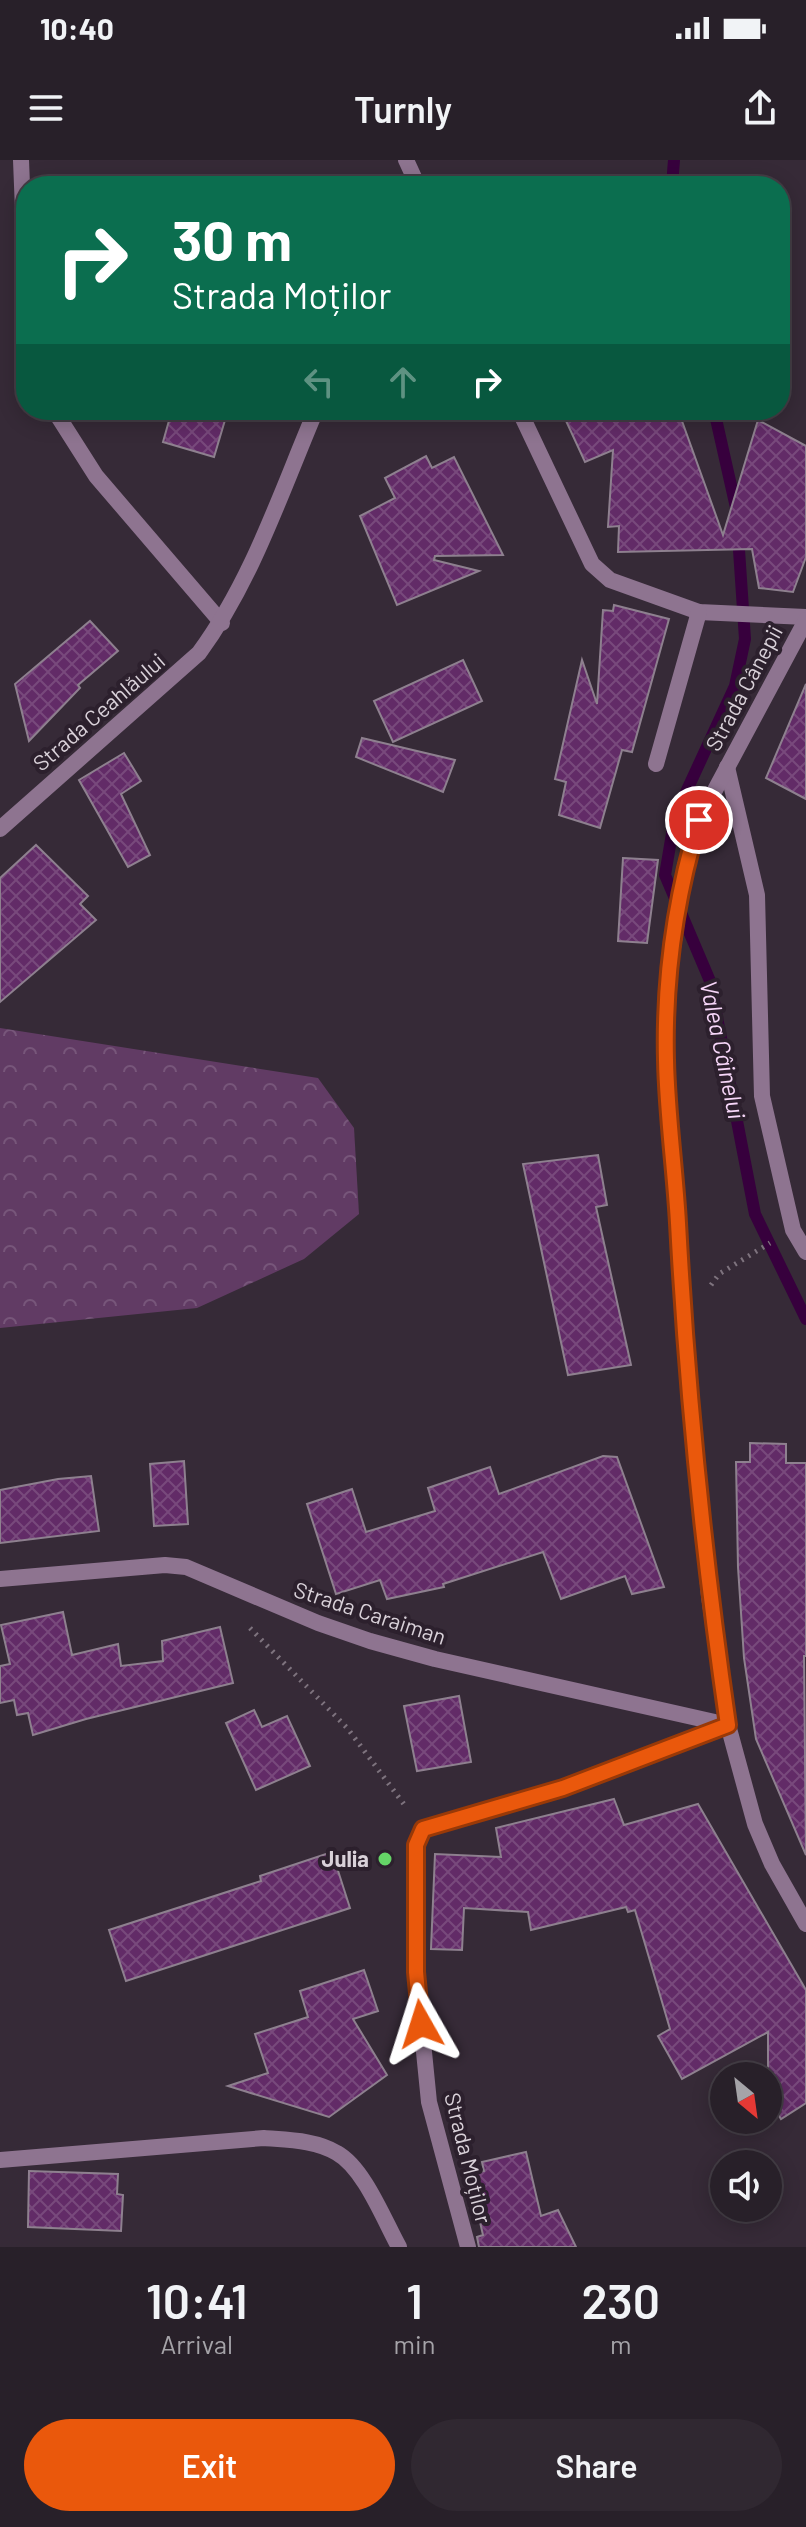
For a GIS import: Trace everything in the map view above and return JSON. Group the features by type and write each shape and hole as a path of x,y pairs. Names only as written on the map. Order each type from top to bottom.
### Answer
{"street":[{"path":"60,420 96,476 222,623"},
{"name":"Strada Ceahlăului","path":"0,829 199,653 222,623 312,420"},
{"path":"524,420 592,564 610,580 699,612 806,618"},
{"path":"656,764 699,612"},
{"name":"Strada Cânepii","path":"806,618 699,820 685,866 669,975 666,1060 684,1321 709,1596 728,1725 755,1824 772,1864 806,1924"},
{"path":"727,767 757,895 762,1096 793,1230 806,1252"},
{"name":"Strada Caraiman","path":"0,1579 165,1565 186,1567 318,1623 370,1641 435,1659 728,1725"},
{"path":"423,1829 563,1788 728,1725"},
{"name":"Strada Moților","path":"423,1829 416,1845 416,1972 429,2102 468,2247"},
{"path":"0,2160 264,2138 306,2142 337,2153 356,2170 399,2247"}],"path":[{"path":"249,1627 348,1729 423,1829"}],"green space":[{"path":"0,1028 318,1078 354,1128 359,1214 304,1259 197,1308 0,1328"}],"building":[{"path":"169,420 225,420 214,457 163,442"},
{"path":"566,420 682,420 723,535 758,420 806,446 806,557 793,592 759,588 752,549 618,552 619,526 608,527 613,450 585,462"},
{"path":"426,456 432,468 454,457 503,555 435,556 434,560 479,571 397,605 360,516 395,498 385,478"},
{"path":"614,605 669,619 632,752 622,750 600,828 559,815 566,782 555,779 582,660 597,704 603,610 613,611"},
{"path":"90,621 118,651 78,685 80,688 29,741 15,684"},
{"path":"463,660 482,701 393,742 374,701"},
{"path":"806,684 806,799 766,778"},
{"path":"362,738 455,760 443,792 356,757"},
{"path":"124,753 141,781 121,794 150,855 128,867 79,780"},
{"path":"36,845 88,896 80,904 96,920 0,1002 0,878"},
{"path":"623,858 658,860 647,943 618,941"},
{"path":"598,1155 607,1205 596,1207 631,1365 568,1375 523,1164"},
{"path":"750,1443 786,1444 786,1463 806,1463 806,1855 756,1739 744,1658 736,1462 750,1462"},
{"path":"603,1456 617,1457 664,1587 632,1594 625,1576 561,1599 543,1552 443,1584 444,1587 387,1599 380,1580 336,1594 307,1504 352,1489 366,1532 435,1511 428,1488 490,1467 499,1494"},
{"path":"184,1461 188,1524 154,1526 150,1464"},
{"path":"91,1476 99,1531 0,1543 0,1490"},
{"path":"63,1612 72,1655 118,1644 121,1666 163,1661 162,1641 220,1627 233,1683 33,1735 28,1713 17,1715 14,1700 0,1703 0,1666 10,1664 1,1625"},
{"path":"459,1696 471,1762 417,1771 404,1706"},
{"path":"254,1710 262,1727 287,1716 310,1766 256,1790 226,1723"},
{"path":"614,1799 624,1825 698,1804 806,1990 806,2103 782,2118 782,2062 768,2062 768,2032 682,2079 658,2036 670,2029 635,1910 628,1912 626,1907 531,1930 528,1912 464,1908 462,1950 431,1949 435,1854 501,1857 496,1828"},
{"path":"332,1852 350,1908 126,1981 109,1930 261,1881 260,1876"},
{"path":"364,1970 378,2011 353,2019 387,2075 329,2117 228,2086 268,2073 255,2034 308,2017 300,1991"},
{"path":"526,2152 541,2216 558,2210 576,2247 479,2247 477,2237 483,2235 469,2174 484,2171 482,2162"},
{"path":"29,2171 118,2174 117,2194 123,2195 121,2231 28,2227"}],"waterway":[{"name":"Valea Câinelui","path":"673,176 674,160"},
{"name":"Valea Câinelui","path":"716,420 737,512"},
{"name":"Valea Câinelui","path":"738,535 745,639 735,686 675,816 665,875 710,981 755,1214 806,1319"}],"place":[{"name":"Julia","path":"385,1859"}],"route":[{"path":"421,2024 416,1972 416,1845 423,1829 563,1788 728,1725 709,1596 684,1321 666,1060 669,975 685,866 699,820"}]}
